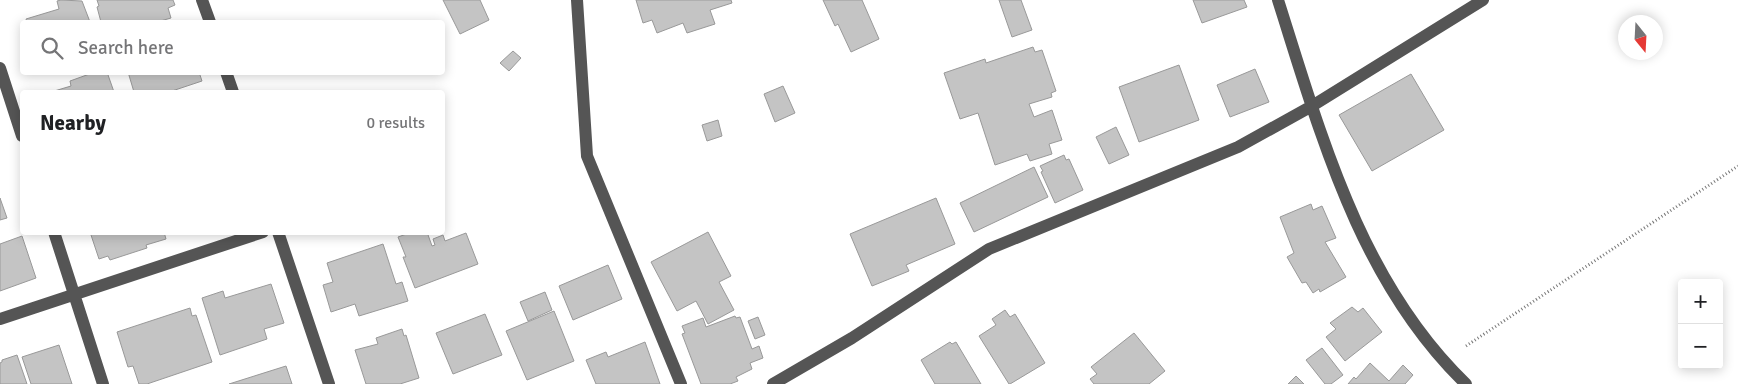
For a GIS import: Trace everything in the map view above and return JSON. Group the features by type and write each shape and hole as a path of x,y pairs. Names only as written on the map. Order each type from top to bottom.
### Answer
{"street":[{"path":"202,0 209,20"},
{"path":"576,0 587,156 681,384"},
{"path":"1278,0 1340,187 1369,251 1407,314 1442,362 1466,384"},
{"path":"773,384 852,338 990,249 1238,147 1312,106 1483,0"},
{"path":"0,68 20,130"},
{"path":"227,75 231,90"},
{"path":"55,235 103,384"},
{"path":"0,319 255,235"},
{"path":"279,235 329,384"}],"path":[{"path":"1442,362 1738,166"}],"building":[{"path":"97,0 173,0 175,5 168,8 171,18 164,20 100,20 97,7 99,6"},
{"path":"443,0 480,0 489,20 460,34"},
{"path":"636,0 731,0 732,3 710,10 715,24 687,33 683,23 657,33 652,20 643,23"},
{"path":"823,0 862,0 879,39 851,52 838,24 835,26"},
{"path":"999,0 1021,0 1032,30 1012,37"},
{"path":"1193,0 1244,0 1247,7 1202,23"},
{"path":"57,1 82,1 89,20 26,20 59,9"},
{"path":"1033,47 1035,52 1042,50 1056,91 1051,93 1052,97 1029,104 1034,117 1052,110 1062,140 1049,144 1052,154 1030,161 1027,154 995,165 978,113 960,119 944,73 985,59 986,63"},
{"path":"513,51 521,58 509,71 500,63"},
{"path":"1179,65 1199,120 1139,142 1119,87"},
{"path":"1255,69 1269,102 1230,117 1217,85"},
{"path":"1411,74 1444,130 1372,171 1339,115"},
{"path":"87,75 108,75 113,90 58,90 71,86 70,81"},
{"path":"129,75 200,75 202,81 175,90 133,90"},
{"path":"783,86 795,113 775,122 764,94"},
{"path":"718,120 722,136 707,141 702,125"},
{"path":"1116,127 1129,155 1109,164 1096,137"},
{"path":"1064,155 1066,160 1069,159 1083,190 1055,203 1040,166"},
{"path":"1034,167 1048,197 974,232 960,203"},
{"path":"0,198 7,218 0,220"},
{"path":"936,198 955,244 906,265 909,271 872,286 850,234"},
{"path":"1311,204 1313,210 1322,206 1336,238 1325,242 1346,277 1320,292 1319,289 1313,293 1306,282 1302,283 1287,257 1294,253 1280,217"},
{"path":"708,232 731,276 719,282 734,310 708,324 696,301 677,311 651,262"},
{"path":"466,233 478,264 415,288 403,257 406,257 398,237 404,235 428,235 432,246 435,245 433,239 443,235 445,241"},
{"path":"91,235 165,235 166,239 146,245 147,248 110,260 108,256 99,259"},
{"path":"22,236 36,278 0,291 0,244"},
{"path":"383,244 396,284 402,282 408,301 359,316 355,304 331,312 323,285 333,282 327,263"},
{"path":"608,265 622,299 573,320 559,286"},
{"path":"271,284 284,323 264,329 267,339 220,355 202,298 223,291 225,298"},
{"path":"545,292 552,310 528,321 520,302"},
{"path":"1352,307 1358,312 1363,308 1382,332 1345,361 1326,337 1336,329 1330,323"},
{"path":"190,308 192,316 196,315 212,362 147,384 139,384 133,366 128,367 117,332"},
{"path":"1005,310 1010,317 1015,314 1045,363 1010,384 979,336 996,325 992,319"},
{"path":"554,311 574,361 527,380 506,331"},
{"path":"485,314 502,355 453,374 436,333"},
{"path":"735,316 736,318 740,317 752,349 759,346 763,358 750,363 752,369 736,377 738,381 730,384 701,384 682,334 685,333 682,326 703,318 706,327"},
{"path":"758,317 765,335 755,339 748,321"},
{"path":"402,329 404,336 406,335 419,378 400,384 366,384 355,350 378,344 376,338"},
{"path":"1134,333 1165,371 1149,384 1094,384 1090,379 1097,374 1091,367"},
{"path":"645,342 660,384 596,384 586,360 606,352 608,357"},
{"path":"950,342 952,344 956,342 981,384 935,384 921,360"},
{"path":"59,345 72,384 31,384 22,357"},
{"path":"1322,348 1343,375 1331,384 1325,384 1306,360"},
{"path":"17,355 27,384 0,384 0,363 2,360"},
{"path":"1370,363 1389,381 1403,365 1413,375 1405,384 1348,384 1354,377 1356,379"},
{"path":"286,366 292,384 229,384"},
{"path":"1296,376 1304,384 1288,384"}]}
